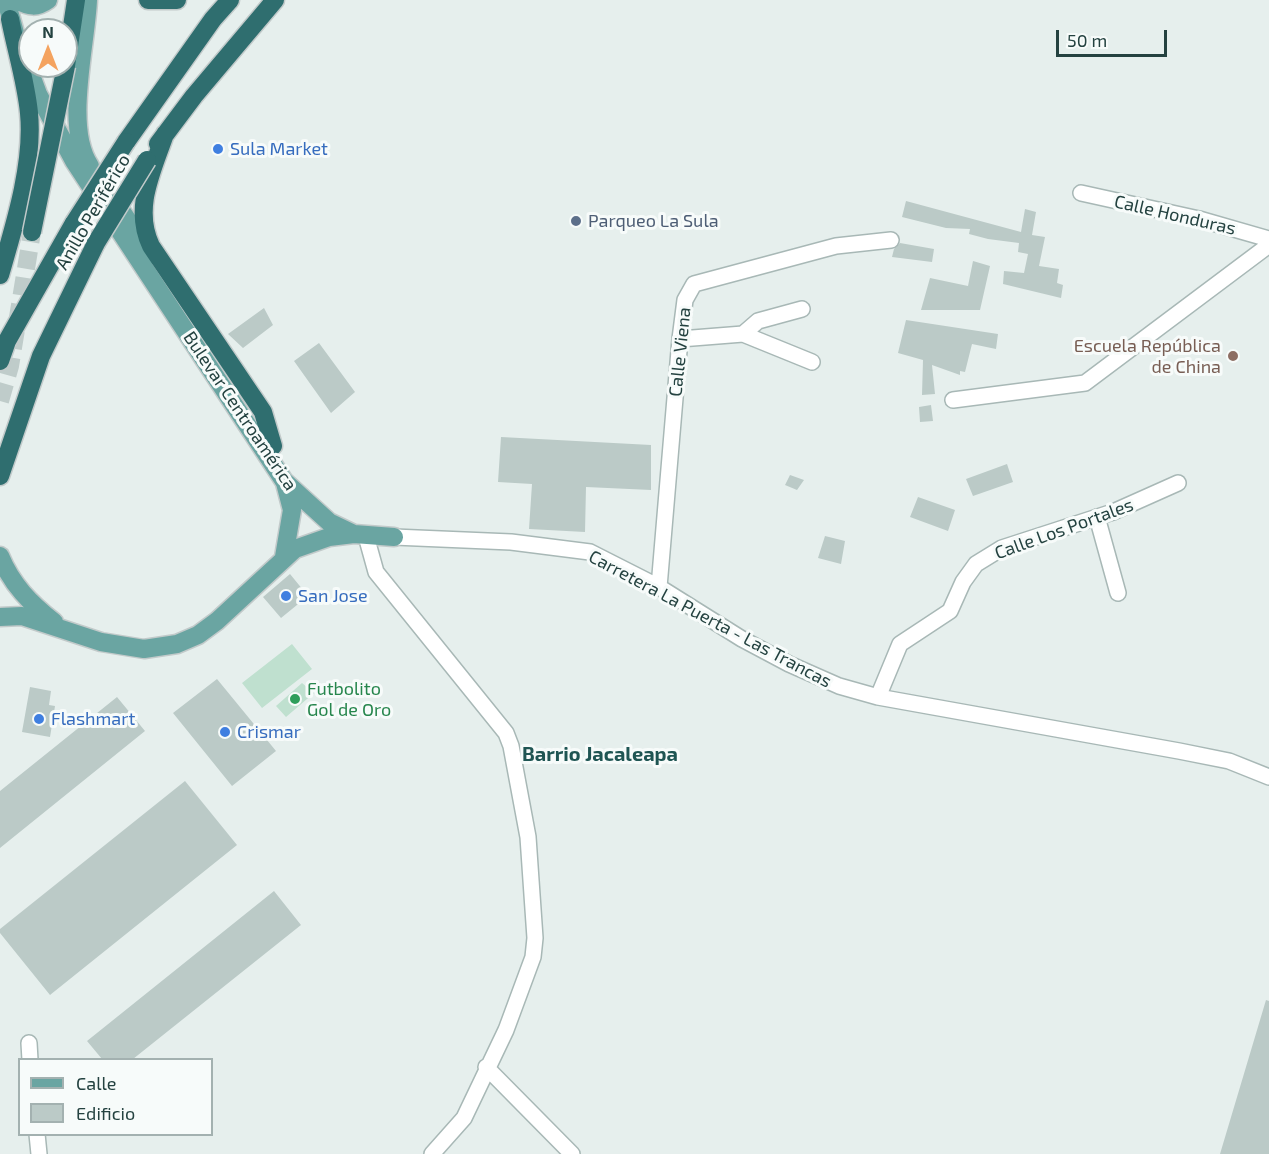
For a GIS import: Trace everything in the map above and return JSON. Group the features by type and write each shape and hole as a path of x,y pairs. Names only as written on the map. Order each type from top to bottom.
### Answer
{"highway":[{"path":"73,18 76,0"},
{"path":"148,0 177,0"},
{"name":"Anillo Periférico","path":"0,361 7,341 74,223 126,142 213,19 230,0"},
{"name":"Anillo Periférico","path":"0,476 41,356 96,243 165,135 275,0"},
{"path":"0,275 15,226 28,146 29,114 10,19"},
{"path":"32,232 64,78"},
{"path":"165,135 144,197 142,209 145,233 151,246 263,412 273,446"}],"main road":[{"name":"Bulevar Centroamérica","path":"6,0 10,19 38,94 74,161 284,481 329,522 360,535 394,537"},
{"path":"16,0 26,5 39,6 48,0"},
{"name":"Bulevar Centroamérica","path":"88,0 77,125 81,154 143,243 294,475 319,502 357,525 394,537"},
{"path":"284,481 292,510 284,558"},
{"path":"0,617 22,616 92,640 134,647 177,644 198,636 218,621 295,549 311,542 360,535"},
{"path":"0,556 7,574 22,595 62,629"}],"street":[{"name":"Calle Honduras","path":"1081,193 1199,219 1269,239"},
{"name":"Calle Viena","path":"659,588 680,339 685,300 694,284 837,246 891,240"},
{"path":"953,400 1085,382 1269,245"},
{"path":"743,334 758,321 802,309"},
{"path":"680,339 743,334 812,362"},
{"name":"Calle Los Portales","path":"878,697 900,644 950,611 963,582 976,564 1002,548 1097,517 1178,483"},
{"path":"1097,517 1118,593"},
{"path":"360,535 376,572 506,733 511,746 528,837 535,938 533,957 506,1030 486,1067 464,1118 432,1154"},
{"name":"Carretera La Puerta - Las Trancas","path":"394,537 511,542 590,552 659,588 742,639 789,664 839,686 878,697 1229,761 1269,777"},
{"path":"29,1043 30,1058"},
{"path":"486,1067 572,1154"},
{"path":"33,1154 39,1154 37,1136"}],"green space":[{"path":"292,644 312,669 262,708 242,683"},
{"name":"Futbolito Gol de Oro","path":"302,683 314,693 286,717 276,706"}],"building":[{"path":"906,201 1021,232 1025,209 1036,212 1032,235 1045,237 1039,266 1059,269 1057,283 1063,285 1061,298 1003,284 1004,271 1024,273 1028,254 1018,252 1019,243 969,234 970,229 946,228 902,217"},
{"path":"900,243 934,249 932,262 892,257 894,249"},
{"path":"973,261 990,266 980,310 921,310 930,278 968,286"},
{"path":"264,308 273,325 243,348 228,334"},
{"path":"906,320 998,334 996,349 972,344 965,372 960,371 960,375 932,365 935,394 922,395 923,360 898,353"},
{"path":"319,343 355,392 331,413 294,361"},
{"path":"931,405 933,421 920,422 919,407"},
{"path":"501,437 651,445 651,490 586,487 585,532 529,529 532,484 498,482"},
{"path":"1007,464 1013,482 973,496 966,479"},
{"path":"790,475 804,480 797,490 785,485"},
{"path":"918,497 955,510 948,531 910,517"},
{"path":"825,536 845,541 841,564 818,558"},
{"name":"San Jose","path":"290,574 308,596 281,618 263,597"},
{"name":"Crismar","path":"217,679 276,751 232,786 173,713"},
{"name":"Flashmart","path":"30,687 51,691 49,705 55,706 50,737 22,732"},
{"path":"117,697 145,731 0,848 0,791"},
{"path":"185,781 237,845 50,995 0,933 0,929"},
{"path":"274,891 301,925 134,1058 101,1058 87,1041"},
{"path":"1266,1000 1269,1001 1269,1154 1220,1154"}],"tunnel":[{"path":"0,401 10,366 32,232"}],"place":[{"name":"Sula Market","path":"218,149"},
{"name":"Parqueo La Sula","path":"576,221"},
{"name":"Escuela República de China","path":"1233,356"},
{"name":"San Jose","path":"286,596"},
{"name":"Futbolito Gol de Oro","path":"295,699"},
{"name":"Flashmart","path":"39,719"},
{"name":"Crismar","path":"225,732"}],"district":[{"name":"Barrio Jacaleapa","path":"600,754"}]}
